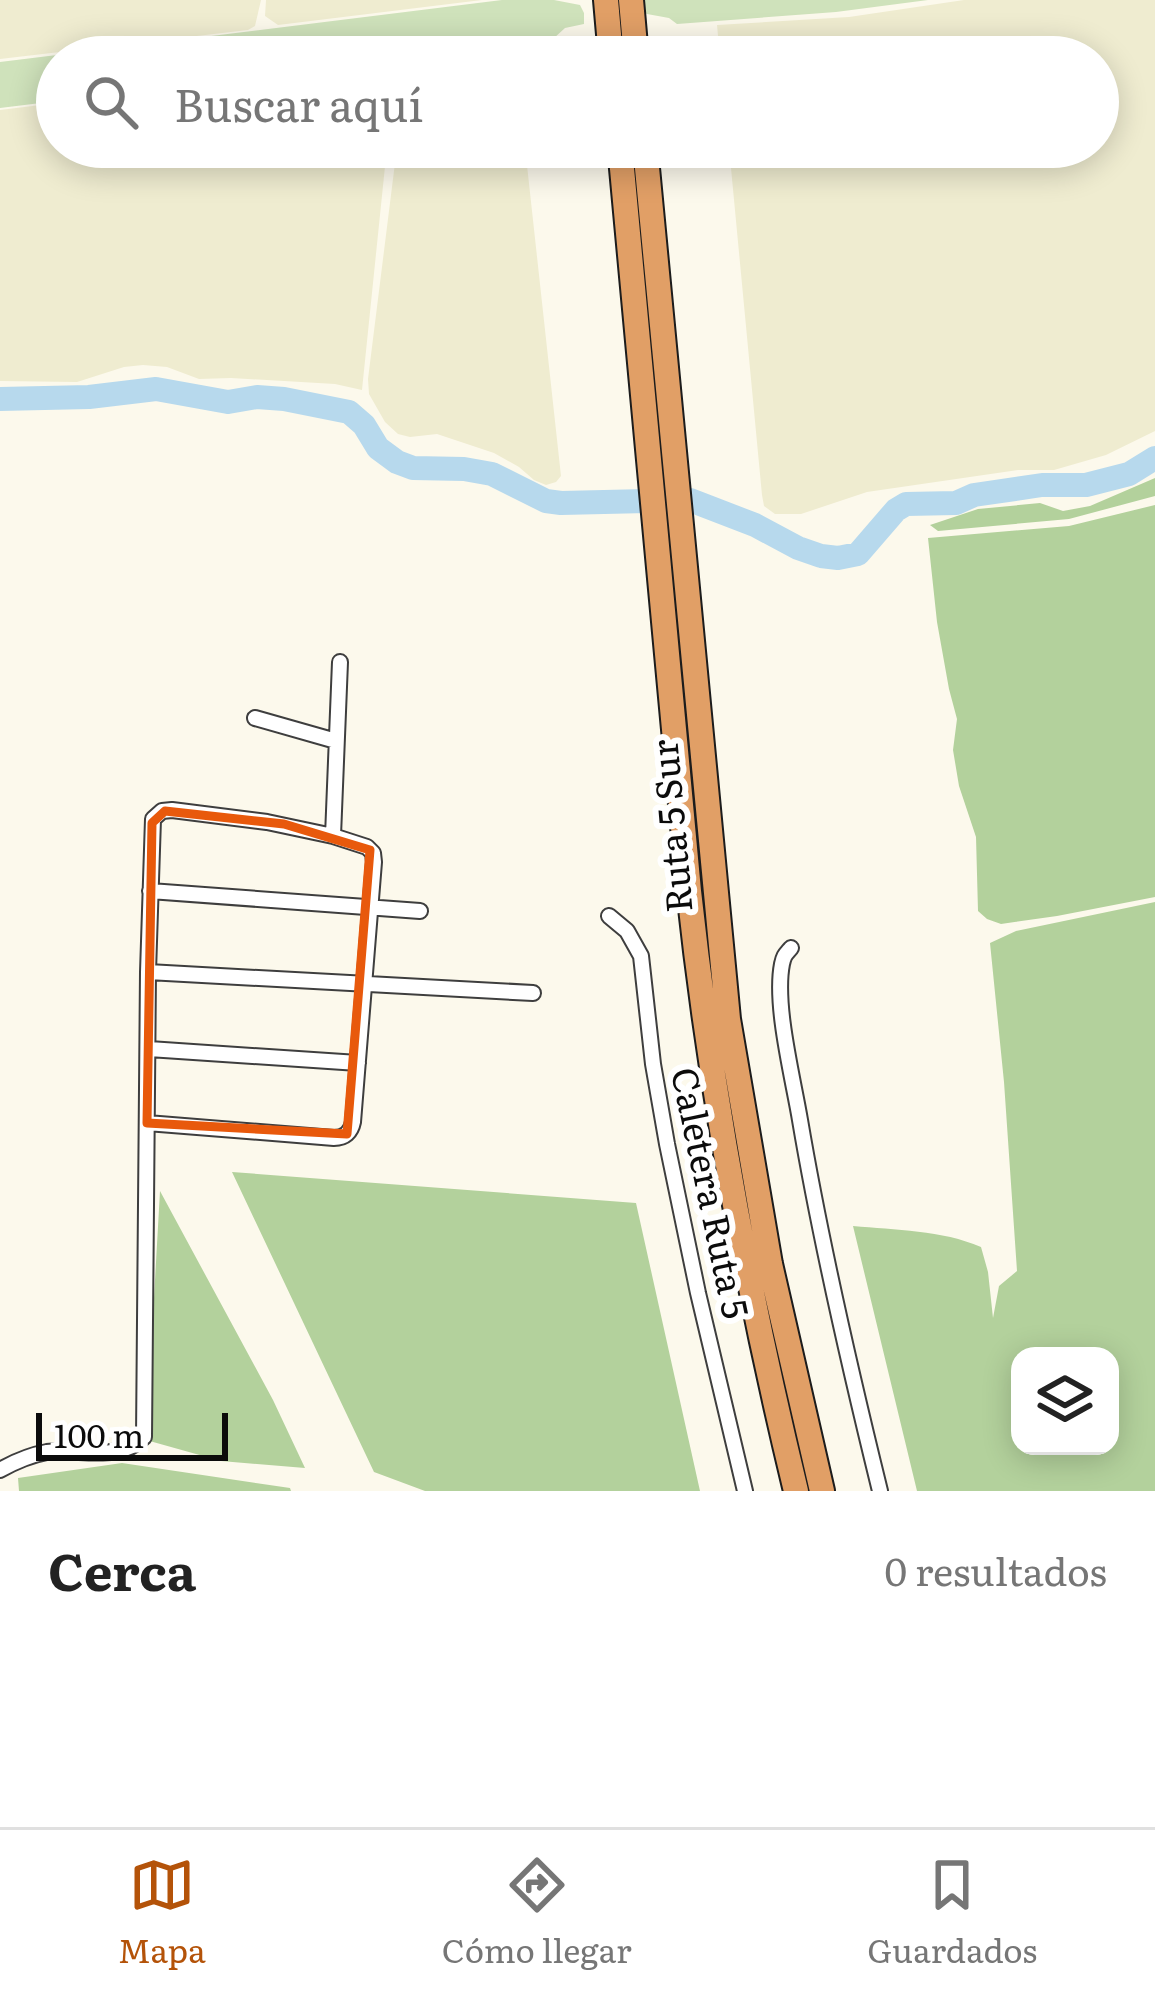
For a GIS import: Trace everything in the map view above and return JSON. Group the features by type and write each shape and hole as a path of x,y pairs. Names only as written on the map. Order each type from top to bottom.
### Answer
{"highway":[{"name":"Ruta 5 Sur","path":"623,168 666,486"},
{"name":"Ruta 5 Sur","path":"646,168 688,891 708,1054 737,1227 796,1491"},
{"name":"Ruta 5 Sur","path":"668,519 731,1040 766,1246 822,1491"}],"street":[{"path":"333,836 340,662"},
{"path":"255,718 336,741"},
{"path":"0,1470 42,1453 124,1450 144,1437 148,972 152,824 161,812 172,810 254,820 367,847 373,854 371,908 350,1131 343,1137 147,1123"},
{"path":"150,890 420,911"},
{"name":"Caletera Ruta 5","path":"608,916 627,931 641,956 652,1064 667,1144 746,1491"},
{"path":"791,949 782,970 793,1083 812,1192 880,1491"},
{"path":"148,972 533,993"},
{"path":"148,1049 358,1063"}],"highlighted area":[{"path":"165,811 284,824 370,850 347,1134 147,1123 152,823"}],"shaded area":[{"path":"0,0 261,0 255,26 248,30 197,36 36,36 36,55 0,59"},
{"path":"266,0 482,0 278,25 265,16"},
{"path":"964,0 1155,0 1155,431 1106,455 1054,470 1018,470 867,492 801,514 775,514 764,506 731,168 1119,168 1119,36 718,36 717,25 849,17"},
{"path":"36,106 36,168 385,168 362,390 335,384 199,379 167,367 143,365 77,382 0,381 0,110"},
{"path":"394,168 527,168 561,476 546,485 494,453 437,434 398,434 369,394"}],"green space":[{"path":"502,0 554,0 580,5 584,13 584,24 565,28 556,36 211,36"},
{"path":"644,0 928,0 677,24 644,12"},
{"path":"36,58 36,104 0,108 0,62"},
{"path":"1155,478 1155,496 1069,519 938,531 930,525 978,509 1040,503 1063,511 1090,506"},
{"path":"1155,505 1155,897 1001,924 987,919 978,911 976,837 953,750 957,719 937,622 928,538 1069,526"},
{"path":"1155,902 1155,1491 917,1491 853,1226 934,1234 981,1247 993,1318 999,1286 1017,1271 990,943 1016,931"},
{"path":"232,1172 636,1203 700,1491 425,1491 374,1472"},
{"path":"160,1191 305,1468 221,1461 146,1440"},
{"path":"122,1463 291,1491 19,1491 18,1478"}],"waterway":[{"path":"0,399 89,397 156,389 228,402 284,399 349,412 378,448 413,468 492,474 546,501 561,503 690,500 798,548 838,558 858,554 906,504 956,503 974,495 1042,485 1086,485 1129,474 1155,458"}]}
